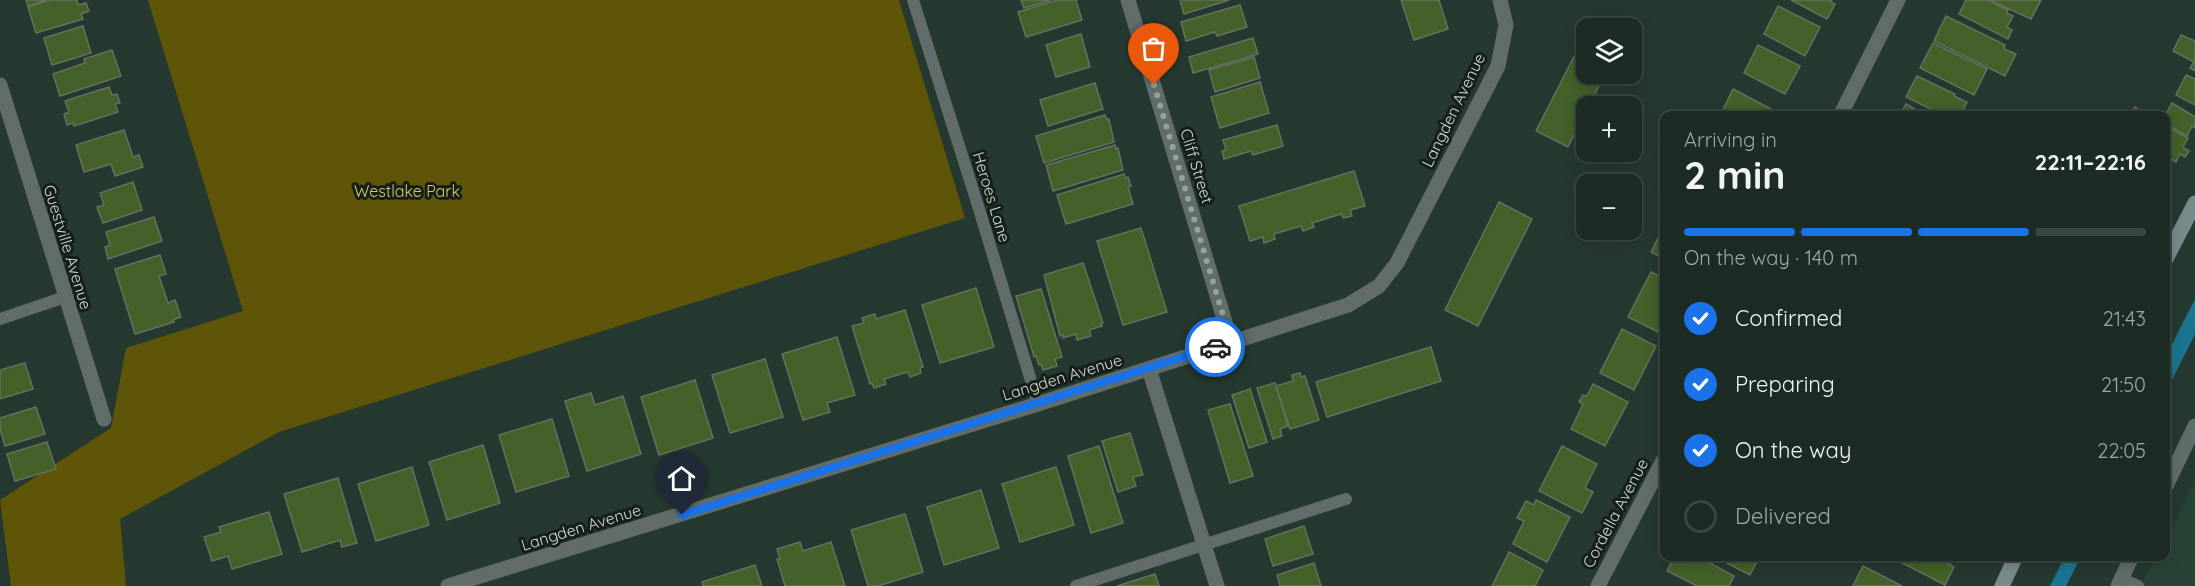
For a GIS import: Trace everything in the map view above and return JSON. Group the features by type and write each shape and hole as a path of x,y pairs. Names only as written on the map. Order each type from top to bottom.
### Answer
{"street":[{"name":"Cliff Street","path":"1128,0 1231,342"},
{"name":"Langden Avenue","path":"448,586 483,582 1348,305 1379,286 1397,262 1497,66 1506,25 1500,0"},
{"path":"1842,111 1898,0"},
{"name":"Guestville Avenue","path":"0,85 104,419"},
{"path":"2170,251 2195,203"},
{"path":"1149,369 1217,586"},
{"path":"2170,478 2195,426"},
{"name":"Cordella Avenue","path":"1598,586 1660,468"},
{"path":"2002,586 2014,561"},
{"path":"2120,582 2130,561"}],"lane":[{"name":"Heroes Lane","path":"913,0 1038,404"},
{"path":"0,319 65,297"},
{"path":"1076,586 1346,499"},
{"path":"2120,582 2138,586"}],"shaded area":[{"path":"2195,483 2195,586 2141,586 2154,561 2170,561 2170,530"}],"green space":[{"name":"Westlake Park","path":"148,0 899,0 965,218 279,432 120,519 126,586 11,586 0,500 111,428 126,348 243,311"}],"water":[{"path":"2195,299 2195,334 2170,384 2170,348"},
{"path":"2062,561 2079,561 2066,586 2050,586"}],"building":[{"path":"26,0 46,0 28,6"},
{"path":"50,0 77,0 78,5 86,3 89,11 81,14 83,19 36,33 28,7"},
{"path":"1021,0 1051,0 1024,8"},
{"path":"1057,0 1076,0 1082,20 1026,37 1018,12"},
{"path":"1180,0 1229,0 1184,14"},
{"path":"1401,0 1439,0 1448,29 1414,40"},
{"path":"1791,0 1832,0 1831,2 1835,4 1827,19"},
{"path":"1966,0 1988,0 2008,10 2007,13 2013,16 2007,27 2012,30 2008,39 1959,14"},
{"path":"1990,0 2041,0 2031,19"},
{"path":"1240,5 1247,27 1217,36 1215,32 1186,41 1181,22"},
{"path":"1778,6 1820,27 1805,56 1764,34"},
{"path":"1946,16 2005,45 2004,49 2016,54 2005,76 1934,41"},
{"path":"83,26 91,53 52,65 44,38"},
{"path":"1081,34 1090,67 1056,77 1046,45"},
{"path":"2181,35 2195,41 2195,71 2190,68 2194,62 2173,51"},
{"path":"1253,38 1258,54 1193,73 1189,57"},
{"path":"1933,43 1987,69 1974,95 1920,68"},
{"path":"1758,45 1800,66 1785,94 1744,73"},
{"path":"112,50 121,76 60,96 53,74 85,63 84,59"},
{"path":"1576,53 1576,84 1600,84 1594,96 1576,96 1576,131 1568,147 1536,131"},
{"path":"1254,57 1260,78 1215,92 1209,70"},
{"path":"2186,75 2195,79 2195,105 2176,95"},
{"path":"1917,76 1967,102 1962,111 1935,111 1906,97"},
{"path":"1260,82 1269,113 1220,128 1211,97"},
{"path":"1095,83 1103,109 1048,126 1040,100"},
{"path":"109,87 112,95 117,94 120,103 115,104 118,112 74,126 73,123 67,125 64,114 69,112 65,101"},
{"path":"1733,89 1775,111 1722,111"},
{"path":"2172,103 2195,117 2195,128 2192,126 2187,136 2170,126 2170,111 2168,111"},
{"path":"1906,104 1918,111 1902,111"},
{"path":"1105,115 1107,120 1109,119 1114,142 1044,163 1036,136"},
{"path":"1277,125 1283,146 1253,155 1251,151 1224,159 1222,151 1226,150 1223,140"},
{"path":"2170,128 2188,138 2183,147 2189,151 2185,157 2180,154 2176,162 2170,158"},
{"path":"124,130 133,157 139,155 143,167 115,176 111,164 84,172 76,145"},
{"path":"1115,145 1116,149 1118,148 1123,170 1053,191 1046,165"},
{"path":"1354,171 1365,206 1350,210 1352,216 1343,218 1341,214 1312,223 1314,227 1303,231 1301,226 1274,234 1275,239 1264,243 1263,237 1250,241 1239,206"},
{"path":"1124,174 1125,178 1128,177 1131,186 1128,187 1133,204 1066,224 1057,195"},
{"path":"133,182 142,210 103,223 97,207 104,205 100,193"},
{"path":"1499,202 1532,219 1478,326 1445,310"},
{"path":"154,217 162,241 108,259 105,247 110,245 106,232"},
{"path":"1141,228 1167,312 1123,325 1097,241"},
{"path":"1660,235 1660,256 1651,252"},
{"path":"160,255 166,274 159,276 168,303 175,300 181,317 173,320 174,322 135,334 115,269"},
{"path":"1083,263 1103,323 1102,326 1089,330 1091,336 1077,340 1076,334 1063,338 1063,335 1060,336 1044,275"},
{"path":"1651,272 1660,276 1660,333 1628,317"},
{"path":"976,288 994,347 940,363 922,305"},
{"path":"1041,289 1062,357 1055,359 1057,366 1043,370 1036,356 1034,357 1016,296"},
{"path":"905,310 923,367 920,368 921,373 910,377 908,372 884,379 886,384 874,388 872,383 870,384 852,326 864,323 862,318 875,314 876,319"},
{"path":"1622,329 1656,346 1634,390 1600,373"},
{"path":"837,337 855,395 827,403 830,412 803,420 782,354"},
{"path":"1431,347 1441,381 1327,417 1316,382"},
{"path":"765,359 783,417 730,433 712,375"},
{"path":"25,363 33,389 0,399 0,370"},
{"path":"1300,373 1301,377 1305,376 1319,420 1290,429 1276,386 1293,381 1292,375"},
{"path":"695,380 713,438 659,455 641,397"},
{"path":"1275,383 1288,426 1280,429 1282,436 1273,439 1257,388"},
{"path":"1593,384 1628,402 1605,446 1571,429 1583,404 1579,402 1583,395 1587,396"},
{"path":"1250,389 1267,442 1249,448 1232,395"},
{"path":"591,393 595,405 623,396 641,454 587,471 565,401"},
{"path":"1230,404 1253,476 1230,483 1208,410"},
{"path":"36,407 45,434 5,446 0,429 0,418"},
{"path":"552,419 569,476 516,492 499,435"},
{"path":"1130,433 1143,475 1133,477 1136,486 1118,492 1102,441"},
{"path":"47,442 56,469 15,481 7,454"},
{"path":"483,445 500,503 447,520 429,462"},
{"path":"1099,446 1123,523 1091,533 1068,456"},
{"path":"1562,446 1597,464 1585,488 1593,492 1582,513 1539,491"},
{"path":"412,467 429,525 376,541 358,484"},
{"path":"1056,467 1074,525 1020,542 1002,484"},
{"path":"338,478 357,543 342,547 340,540 302,552 284,494"},
{"path":"981,490 999,548 944,565 927,507"},
{"path":"1536,500 1570,517 1547,562 1513,544 1524,521 1517,518 1526,501 1534,505"},
{"path":"269,512 282,554 232,569 228,556 212,561 204,537 221,532 219,527"},
{"path":"905,514 923,572 878,586 868,586 851,530"},
{"path":"1304,526 1313,554 1273,566 1265,539"},
{"path":"800,542 803,551 831,542 845,586 785,586 777,559 780,559 777,549"},
{"path":"1509,552 1543,570 1535,586 1492,586"},
{"path":"1672,561 1706,561 1734,576 1729,586 1697,586 1667,571"},
{"path":"1723,561 1757,561 1750,575"},
{"path":"1899,561 1945,561 1954,567 1945,585"},
{"path":"1314,563 1321,586 1280,586 1277,575"},
{"path":"755,565 762,586 703,586 702,582"},
{"path":"1863,566 1902,586 1853,586"},
{"path":"1155,574 1159,586 1117,586"}],"way so far":[{"path":"1154,85 1231,342 1215,347"}],"route":[{"path":"682,515 1215,347"}]}
